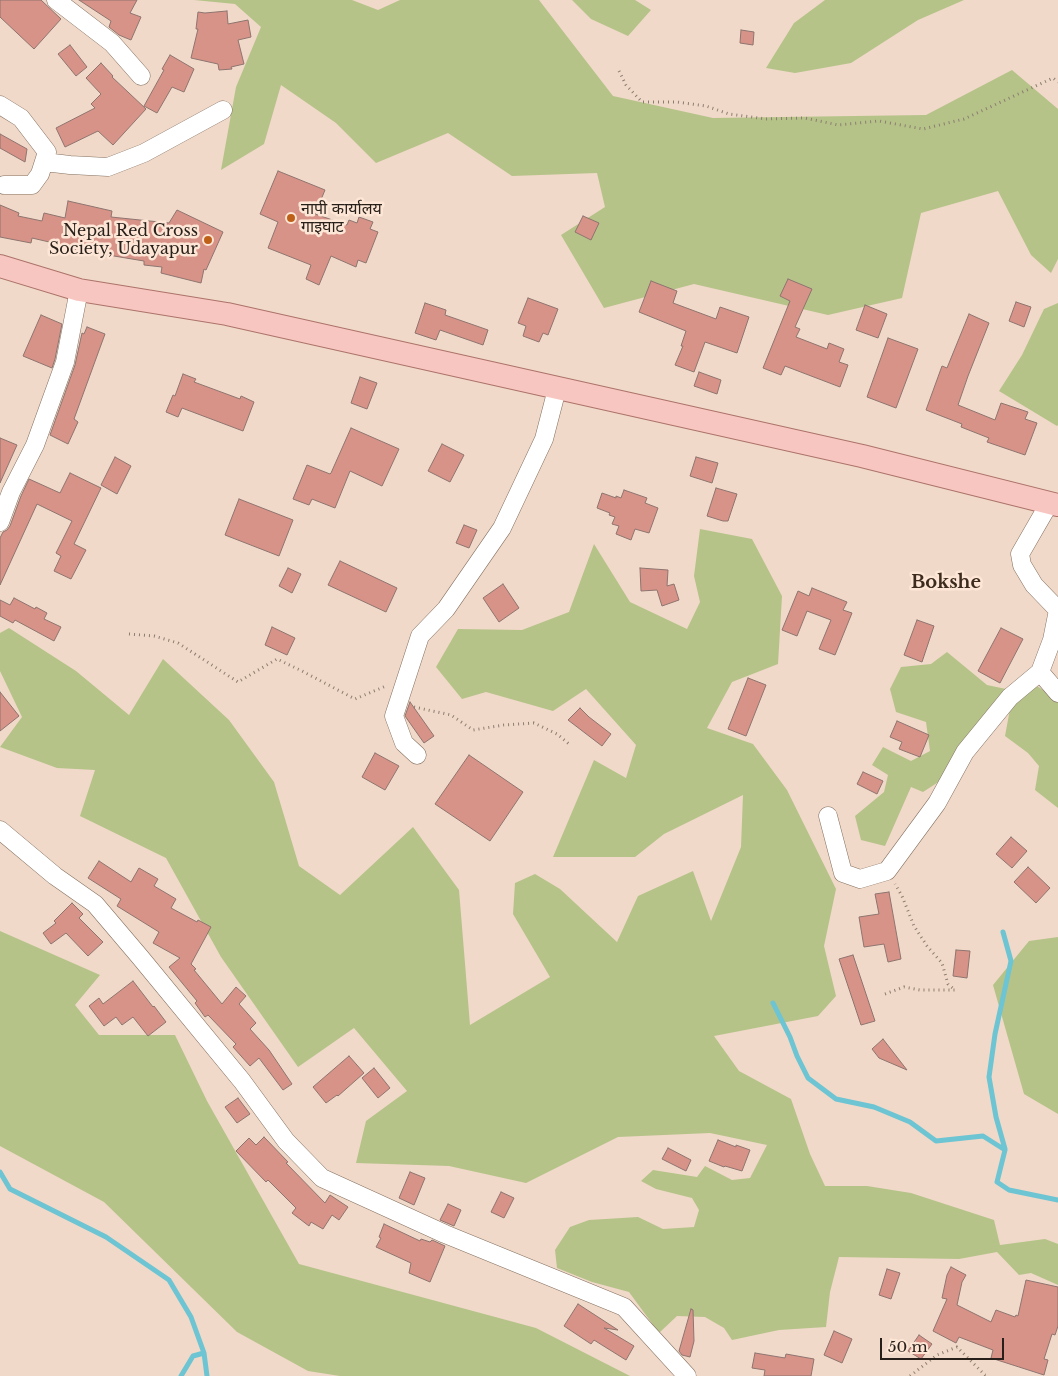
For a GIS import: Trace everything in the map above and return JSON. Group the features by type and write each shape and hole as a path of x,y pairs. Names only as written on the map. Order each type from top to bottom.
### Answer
{"main road":[{"path":"0,266 79,290 227,314 862,456 1054,504"}],"street":[{"path":"56,0 112,43 141,76"},
{"path":"0,105 21,118 47,152 40,174 32,185 4,184"},
{"path":"44,162 108,166 144,152 223,110"},
{"path":"0,522 11,492 35,445 65,362 79,290"},
{"path":"417,754 404,743 394,716 420,636 446,609 502,528 544,439 558,389"},
{"path":"828,816 843,873 860,879 887,871 937,803 965,752 1010,697 1040,672 1052,640 1058,610 1034,585 1022,564 1020,554 1054,504"},
{"path":"1040,672 1058,692"},
{"path":"0,830 55,876 95,904 242,1081 286,1141 322,1178 445,1234 624,1307 687,1376"}],"path":[{"path":"619,70 626,85 642,102 677,102 706,106 730,114 766,118 805,118 838,124 879,121 923,129 964,118 1053,78 1058,82"},
{"path":"129,634 154,636 178,643 238,682 277,659 355,699 407,676"},
{"path":"398,703 451,715 473,730 504,725 534,724 557,734 569,744"},
{"path":"884,994 904,987 920,990 955,990 948,984 942,963 927,946 914,926 902,896 887,871"},
{"path":"910,1376 937,1355 957,1347 989,1376"}],"green space":[{"path":"194,0 352,0 378,10 400,0 539,0 613,96 713,118 926,115 1012,70 1058,109 1058,259 1051,273 1031,255 998,191 921,213 902,298 828,315 694,284 604,308 561,235 605,207 597,173 512,176 448,133 376,163 336,123 281,85 264,144 221,170 236,87 261,27 235,4"},
{"path":"572,0 635,0 651,10 628,36 591,19"},
{"path":"825,0 964,0 918,20 851,63 795,73 766,68 794,23"},
{"path":"1058,303 1057,426 999,391 1022,355 1044,309"},
{"path":"700,529 752,539 782,596 778,664 732,682 707,728 753,744 787,790 836,889 824,946 836,996 818,1016 714,1036 739,1071 791,1099 810,1154 825,1186 867,1186 911,1193 994,1220 1000,1245 1045,1239 1058,1244 1058,1285 1031,1273 1019,1275 997,1252 959,1259 839,1257 830,1292 826,1327 779,1330 732,1340 724,1328 705,1317 677,1316 659,1333 629,1292 592,1282 557,1268 555,1250 570,1227 589,1220 638,1217 663,1229 694,1227 699,1210 692,1198 656,1189 641,1181 653,1170 697,1177 705,1166 732,1180 750,1178 767,1145 710,1133 618,1137 526,1183 449,1166 356,1163 366,1121 407,1091 354,1028 298,1067 221,957 166,858 80,816 95,770 57,768 0,747 22,717 0,671 0,633 9,628 76,671 129,715 163,659 229,720 274,782 299,866 340,895 413,827 459,890 470,1025 550,977 513,914 515,883 535,874 560,889 617,942 638,896 693,871 711,921 741,847 743,795 664,834 635,857 553,857 594,760 626,778 636,745 586,689 553,711 486,692 462,699 436,667 458,629 522,630 569,612 594,544 630,602 687,629 700,602 694,576"},
{"path":"947,652 987,685 1006,689 940,781 923,792 911,787 885,846 861,840 855,816 884,792 888,775 872,765 883,747 911,761 930,751 926,722 896,712 890,689 901,667 931,664"},
{"path":"1037,686 1058,700 1058,808 1035,790 1039,766 1028,753 1005,736 1010,709"},
{"path":"0,931 100,975 75,1005 99,1035 175,1035 207,1101 299,1264 536,1328 630,1376 340,1376 308,1371 237,1332 104,1202 0,1146"},
{"path":"1058,937 1058,1114 1024,1094 993,985 1029,941"}],"building":[{"path":"0,0 41,0 61,19 34,49 0,17"},
{"path":"79,0 137,0 130,13 141,17 131,40 119,35 109,27 111,21"},
{"path":"227,11 228,24 248,20 251,37 238,40 244,64 231,67 232,69 219,70 218,64 191,58 198,29 196,29 198,12"},
{"path":"741,30 754,32 753,45 740,43"},
{"path":"70,45 87,67 76,76 58,54"},
{"path":"170,55 194,69 184,92 172,87 157,113 144,106"},
{"path":"101,63 112,77 146,109 113,145 98,131 65,147 56,128 95,108 91,104 101,94 86,78"},
{"path":"0,134 27,149 25,162 0,148"},
{"path":"278,171 325,190 315,214 347,225 349,220 357,223 359,217 373,222 370,229 378,232 366,263 358,260 356,267 331,256 319,285 306,279 311,265 268,248 278,222 260,214"},
{"path":"68,201 112,211 111,217 169,223 177,210 223,232 206,270 204,269 201,283 161,273 162,267 144,265 144,261 58,246 58,244 32,238 31,243 0,237 0,205 19,213 18,216 42,221 44,213 65,218"},
{"path":"583,216 599,223 591,240 575,232"},
{"path":"788,279 812,289 795,327 800,329 796,337 827,349 829,343 844,349 839,362 848,365 840,387 785,366 781,375 763,368 790,301 780,296"},
{"path":"651,281 677,291 673,303 716,319 720,307 749,317 737,353 705,342 694,372 675,365 683,346 681,346 686,331 639,312"},
{"path":"528,298 558,309 548,335 543,333 539,342 523,336 526,326 518,323"},
{"path":"1016,302 1031,307 1024,327 1009,321"},
{"path":"425,303 446,310 445,315 488,330 483,345 440,330 436,340 415,333"},
{"path":"865,305 887,314 878,338 856,330"},
{"path":"969,314 989,323 958,405 995,420 1001,403 1028,412 1025,419 1037,423 1025,455 987,442 989,438 961,427 962,424 926,410 942,366 947,368"},
{"path":"41,315 62,324 52,368 23,356"},
{"path":"87,327 105,334 74,419 78,422 68,444 50,435 75,365 82,333 84,334"},
{"path":"888,338 918,349 896,408 867,397"},
{"path":"699,372 721,380 717,394 694,386"},
{"path":"183,374 196,379 194,382 240,399 241,396 254,402 243,431 182,408 178,417 166,412 173,395 175,396"},
{"path":"360,377 377,383 367,409 351,403"},
{"path":"351,428 399,449 382,486 350,471 335,508 312,499 309,505 293,499 307,465 331,473"},
{"path":"0,438 17,445 0,483"},
{"path":"442,444 464,455 450,482 428,471"},
{"path":"115,457 131,466 117,494 101,485"},
{"path":"696,457 718,463 712,483 690,476"},
{"path":"70,473 101,488 74,544 86,550 71,579 54,571 61,556 56,553 72,521 37,504 0,585 0,538 3,532 10,526 29,479 60,493"},
{"path":"716,488 737,494 728,521 707,516"},
{"path":"624,490 647,498 645,503 658,508 649,533 635,529 631,540 616,534 619,526 612,524 615,517 597,508 602,493 621,498"},
{"path":"239,499 293,520 279,556 225,535"},
{"path":"464,525 477,530 469,548 456,543"},
{"path":"340,561 397,588 386,612 328,585"},
{"path":"288,568 301,574 292,593 279,586"},
{"path":"640,568 668,570 667,586 674,584 679,600 662,606 657,590 641,591"},
{"path":"503,584 519,608 499,622 483,598"},
{"path":"812,588 847,602 843,610 852,613 835,655 819,649 831,620 807,611 797,636 782,630 798,591 809,596"},
{"path":"14,598 47,613 44,619 61,627 54,641 15,620 13,623 0,616 0,600 10,605"},
{"path":"917,620 934,626 922,662 904,655"},
{"path":"272,627 295,638 287,655 265,645"},
{"path":"1001,628 1023,639 1000,683 978,671"},
{"path":"748,678 766,685 746,736 728,729"},
{"path":"0,692 19,716 0,731"},
{"path":"410,702 434,736 424,743 405,716"},
{"path":"580,708 611,734 602,746 568,720"},
{"path":"897,721 929,735 920,757 899,749 902,742 890,737"},
{"path":"375,753 399,766 385,790 362,777"},
{"path":"469,755 523,792 490,841 435,804"},
{"path":"863,772 883,781 877,794 857,784"},
{"path":"1011,837 1027,851 1012,868 996,854"},
{"path":"99,861 131,882 139,868 158,879 154,886 176,899 171,908 211,927 191,964 196,969 194,970 222,1004 236,987 246,996 239,1004 256,1023 250,1029 269,1050 292,1084 283,1090 259,1058 250,1066 233,1047 236,1044 208,1015 205,1017 195,1003 197,1001 169,967 180,958 153,943 159,932 117,906 121,899 88,878"},
{"path":"1028,867 1050,888 1036,903 1014,882"},
{"path":"889,892 901,959 888,962 884,944 864,947 859,917 879,914 875,894"},
{"path":"72,903 83,914 79,918 103,942 88,956 66,933 51,944 43,933 56,923 54,921"},
{"path":"956,950 970,951 967,978 953,976"},
{"path":"853,955 875,1021 861,1025 839,959"},
{"path":"133,981 166,1022 148,1036 133,1017 122,1025 116,1017 104,1026 89,1006 99,998 103,1004"},
{"path":"883,1039 907,1070 879,1058 872,1049"},
{"path":"349,1056 364,1073 338,1096 326,1103 313,1087"},
{"path":"374,1068 390,1088 378,1098 362,1078"},
{"path":"238,1098 250,1114 237,1123 225,1107"},
{"path":"264,1137 325,1203 330,1195 348,1207 339,1220 332,1215 323,1229 311,1222 309,1226 292,1213 296,1208 268,1180 266,1182 236,1151 249,1138 256,1145"},
{"path":"718,1140 750,1150 742,1171 709,1161"},
{"path":"668,1148 691,1160 686,1171 662,1159"},
{"path":"410,1172 425,1178 414,1205 399,1198"},
{"path":"501,1192 514,1198 504,1218 491,1212"},
{"path":"448,1204 461,1210 454,1226 440,1220"},
{"path":"384,1224 420,1241 421,1239 430,1242 432,1240 445,1246 430,1282 409,1273 411,1263 376,1247 381,1238 379,1237"},
{"path":"951,1267 966,1275 962,1282 957,1305 991,1322 996,1310 1015,1317 1016,1315 1018,1316 1026,1280 1058,1287 1058,1326 1055,1335 1052,1334 1044,1359 1048,1360 1044,1375 991,1358 993,1350 959,1337 956,1343 933,1331 947,1299 942,1298 947,1275"},
{"path":"887,1269 900,1273 891,1299 879,1295"},
{"path":"578,1304 618,1330 604,1328 634,1346 626,1360 594,1340 591,1344 564,1326"},
{"path":"691,1309 693,1310 694,1341 690,1357 682,1355 679,1351"},
{"path":"834,1331 852,1339 842,1363 824,1355"},
{"path":"919,1335 932,1344 921,1359 908,1351"},
{"path":"755,1353 785,1358 786,1354 814,1359 811,1376 764,1376 765,1370 752,1368"}],"waterway":[{"path":"1003,932 1011,961 995,1034 989,1077 996,1117 1005,1149"},
{"path":"773,1003 808,1078 836,1099 874,1107 910,1122 936,1141 983,1136 1005,1150 997,1182 1009,1190 1058,1200"},
{"path":"0,1172 10,1189 106,1237 169,1280 191,1317 204,1353 207,1376"},
{"path":"181,1376 193,1356 204,1353"}],"place":[{"name":"नापी कार्यालय गाइघाट","path":"291,218"},
{"name":"Nepal Red Cross Society, Udayapur","path":"208,240"}],"district":[{"name":"Bokshe","path":"946,583"}]}
